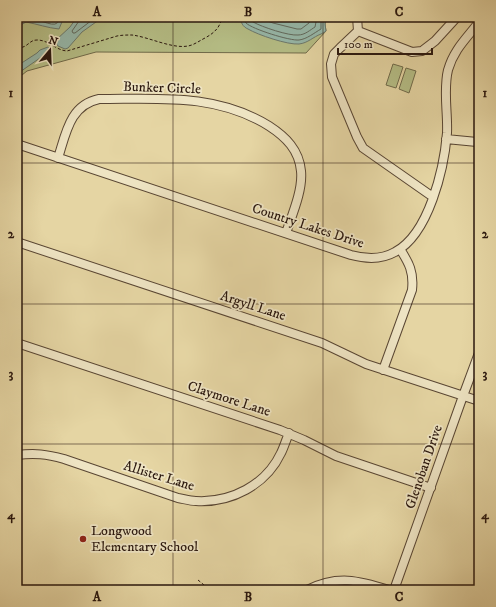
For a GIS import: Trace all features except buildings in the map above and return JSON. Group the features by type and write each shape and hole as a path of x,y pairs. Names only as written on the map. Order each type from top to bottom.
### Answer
{"street":[{"path":"357,17 358,31"},
{"path":"358,31 412,52 422,51 435,41 457,17"},
{"name":"Country Lakes Drive","path":"17,144 363,258 377,258 396,252 418,229 424,220 434,197 441,173 446,139 446,84 448,70 458,48 476,32 479,22"},
{"path":"358,31 334,54 331,64 332,77 357,137 363,148 434,197"},
{"name":"Bunker Circle","path":"58,158 75,113 85,104 95,100 187,100 216,104 232,109 246,114 279,132 294,149 298,158 301,168 300,191 286,233"},
{"path":"446,139 476,142 479,139"},
{"name":"Argyll Lane","path":"17,242 317,341 383,370 479,401"},
{"path":"383,370 412,290 412,271 400,248"},
{"name":"Claymore Lane","path":"17,343 288,433 336,456 430,488"},
{"name":"Glenoban Drive","path":"394,590 479,353"},
{"name":"Allister Lane","path":"17,454 40,454 64,459 178,498 206,501 222,499 235,495 258,482 269,472 277,461 288,433"},
{"path":"307,590 327,582 350,580 389,590"}],"path":[{"path":"17,49 23,48 29,42 43,40 59,50 67,51 125,35 133,35 182,47 198,42 214,33 222,17"},
{"path":"198,580 207,590"}],"green space":[{"path":"17,17 326,17 326,31 306,53 96,52 27,71 17,79"},
{"path":"393,64 403,67 396,88 386,85"},
{"path":"406,68 416,71 409,93 399,89"}],"water":[{"path":"17,17 64,17 59,29 26,22 21,25 17,31"},
{"path":"77,17 103,17 82,32 68,48 65,49 58,46 55,42 56,40 70,27"},
{"path":"241,17 326,17 326,31 308,41 294,44 266,37 246,28 241,22"},
{"path":"48,47 50,51 17,74 17,66 40,50"}],"place":[{"name":"Longwood Elementary School","path":"83,539"}]}
